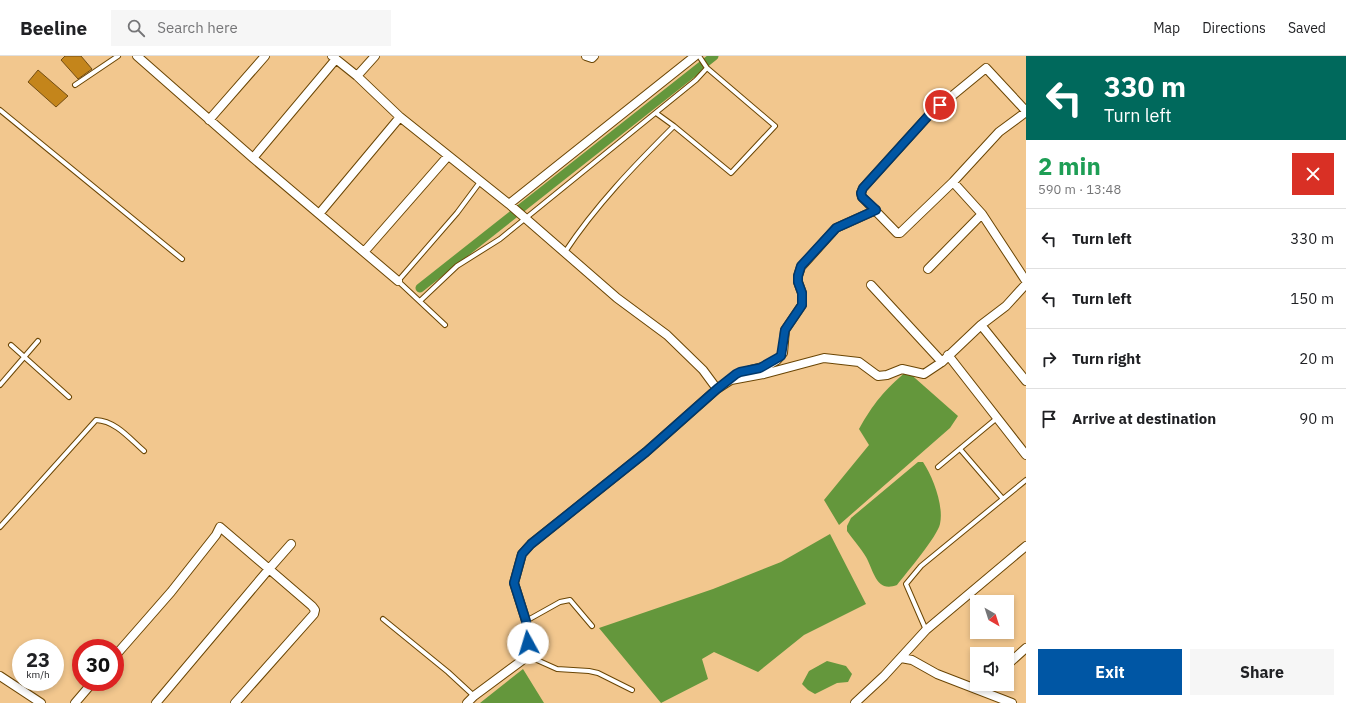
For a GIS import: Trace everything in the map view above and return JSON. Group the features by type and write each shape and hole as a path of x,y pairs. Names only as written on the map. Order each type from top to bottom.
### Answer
{"street":[{"path":"137,56 253,158 398,281"},
{"path":"209,120 264,56"},
{"path":"357,76 375,56"},
{"path":"586,56 592,58 594,56"},
{"path":"509,204 695,56"},
{"path":"253,158 334,58 357,76 400,117 509,204 617,298 667,335 703,370 717,389"},
{"path":"986,68 1026,112 999,132 953,182 900,233 897,233 862,197 861,193 863,188 930,114 986,68"},
{"path":"319,214 400,117"},
{"path":"364,252 448,156"},
{"path":"731,380 764,374 824,358 859,362 878,376 888,375 902,369 924,374 942,362 981,325 1006,306 1026,283 982,214 953,182"},
{"path":"468,703 474,696 528,656 526,621 514,583 522,554 531,544 646,452 717,389 740,372 760,368 781,356 785,330 802,305 802,293 798,282 801,266 836,228 876,210"},
{"path":"928,268 982,214"},
{"path":"871,285 942,362"},
{"path":"981,325 1026,381"},
{"path":"948,355 1026,455"},
{"path":"124,646 171,592 216,535 220,527 315,610 314,614 235,703"},
{"path":"156,703 291,544"},
{"path":"855,703 901,658 926,630 1026,546"},
{"path":"1014,659 1026,648"},
{"path":"901,658 912,660 937,674 970,686"},
{"path":"0,676 37,702"},
{"path":"75,703 85,691"},
{"path":"982,691 1012,703"}],"lane":[{"path":"75,85 118,56"},
{"path":"656,113 731,173 775,126 707,68 699,56"},
{"path":"420,301 457,266 500,238 521,215 567,183 656,113 696,80 707,68"},
{"path":"0,110 182,259"},
{"path":"564,252 581,227 606,197 674,126"},
{"path":"444,325 398,281 457,213 480,182"},
{"path":"0,384 38,341"},
{"path":"11,345 69,397"},
{"path":"938,467 997,418"},
{"path":"0,527 96,420 105,420 116,426 144,451"},
{"path":"960,449 1003,499"},
{"path":"926,630 906,584 921,566 1026,480"},
{"path":"526,621 560,602 570,600 592,626"},
{"path":"383,620 442,667 474,696"},
{"path":"528,656 557,669 598,673 632,690"}],"shaded area":[{"path":"907,371 958,416 950,428 839,525 824,500 869,445 859,429 869,412 892,384"},
{"path":"918,462 923,462 934,483 939,500 941,517 940,524 928,546 897,585 890,587 884,586 877,579 864,554 847,531 847,526 851,518"},
{"path":"830,534 866,604 804,635 758,672 714,652 702,659 708,679 661,703 599,628 713,589 781,562"},
{"path":"827,661 846,666 852,674 848,682 837,683 815,694 802,684 809,671"},
{"path":"523,669 544,703 480,703"}],"building":[{"path":"65,56 81,56 92,69 78,79 61,60"},
{"path":"38,70 68,96 56,107 28,82"}],"waterway":[{"path":"420,288 714,56"}],"route":[{"path":"528,643 526,621 514,583 522,554 531,544 646,452 717,389 731,380 736,374 767,366 781,356 784,347 783,340 785,330 802,305 802,293 798,282 799,270 801,266 836,228 876,210 862,197 861,193 863,188 930,114 940,105"}]}
